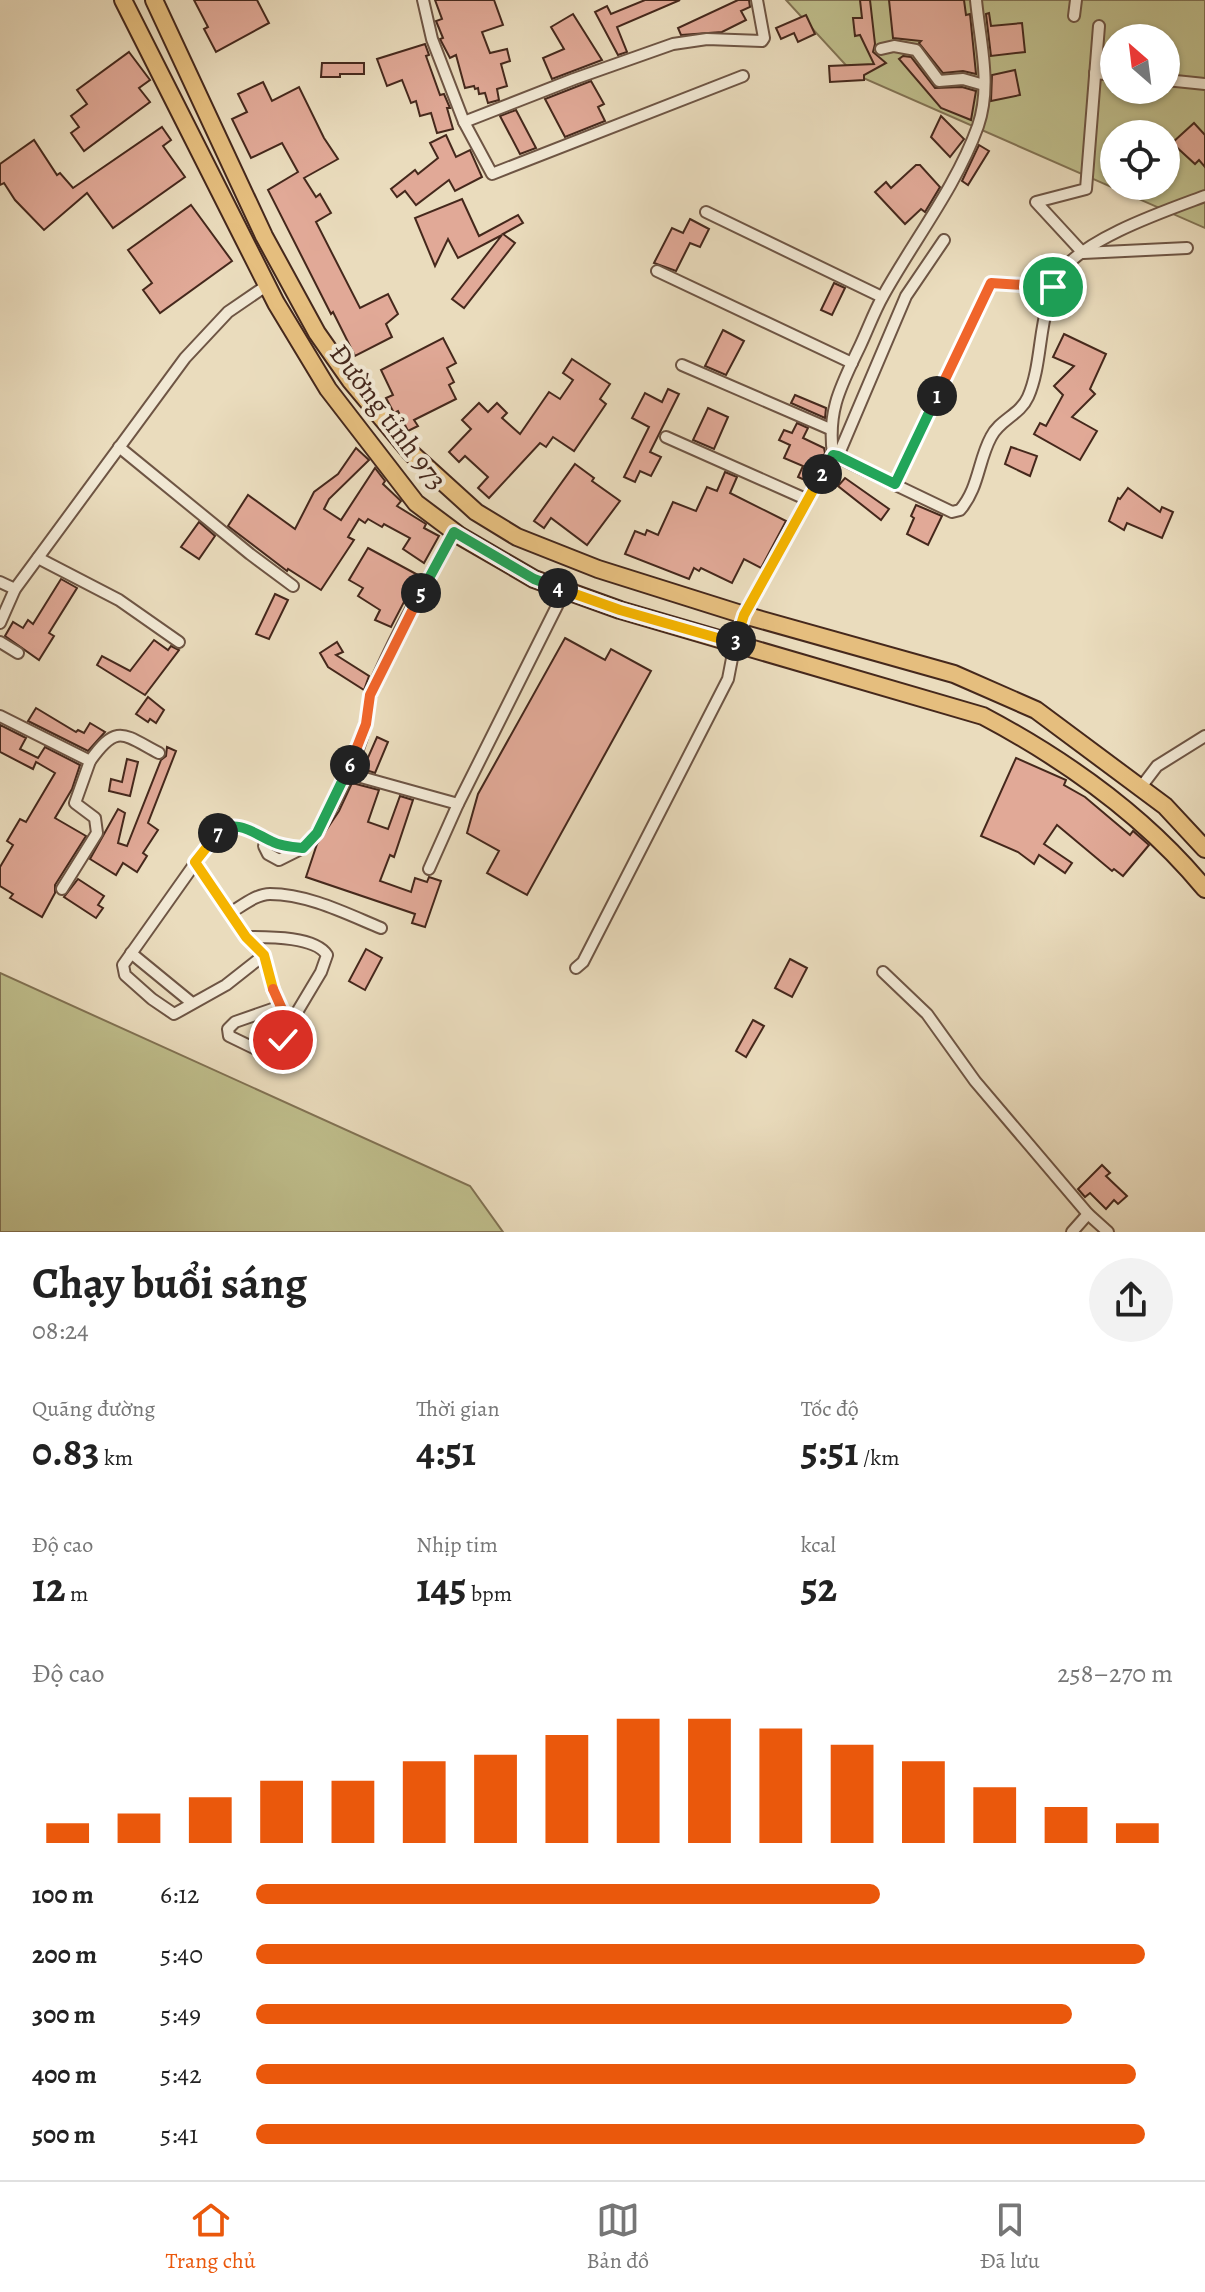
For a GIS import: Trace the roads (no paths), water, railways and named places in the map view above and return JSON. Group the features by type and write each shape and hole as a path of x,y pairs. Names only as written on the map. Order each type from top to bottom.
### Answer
{"main road":[{"name":"Đường tỉnh 973","path":"123,0 266,286 328,389 416,503 454,532 534,579 620,610 983,716 1033,742 1086,778 1159,838 1205,889"},
{"name":"Đường tỉnh 973","path":"154,0 264,236 317,333 350,380 411,453 476,512 517,537 598,569 744,615 954,674 1036,710 1165,806 1205,849"},
{"path":"276,303 295,293"}],"street":[{"path":"423,0 432,39 464,122 492,174 743,76"},
{"path":"464,122 673,44 707,39 762,41 757,0"},
{"path":"835,456 830,429 837,398 852,363 882,297 941,200 978,125 986,74 976,0"},
{"path":"1074,16 1076,0"},
{"path":"1083,253 1036,202 1086,189 1099,26"},
{"path":"881,49 894,46 916,50 939,81 963,79 984,85"},
{"path":"1095,73 1100,74"},
{"path":"1180,81 1205,84"},
{"path":"835,456 952,512 960,510 974,488 992,434 1019,410 1030,392 1045,311 1053,287 1066,267 1083,253 1152,217 1205,196"},
{"path":"706,212 882,297"},
{"path":"576,968 590,948 728,679 744,615 835,456 906,296 944,240"},
{"path":"1083,253 1187,248"},
{"path":"657,271 852,363"},
{"path":"895,484 991,283 1053,287"},
{"path":"0,623 15,589 185,358 228,312 266,286"},
{"path":"682,365 830,429"},
{"path":"666,437 808,500"},
{"path":"119,447 293,586"},
{"path":"264,955 226,985 174,1014 152,999 123,970 131,953 222,829 234,826 255,831 272,842 264,846 268,854 279,860 303,848 317,833 326,819 366,724 370,695 398,634 454,532"},
{"path":"38,558 119,600 179,642"},
{"path":"0,582 15,589"},
{"path":"429,869 458,804 565,590"},
{"path":"0,642 18,653"},
{"path":"0,716 90,761"},
{"path":"62,889 97,833 95,818 75,803 90,761 109,737 116,735 127,736 159,753"},
{"path":"1141,787 1157,766 1205,736"},
{"path":"350,774 458,804"},
{"path":"195,862 246,937 264,955 274,992 290,1027"},
{"path":"230,913 255,898 270,894 333,908 381,928"},
{"path":"246,937 288,939 312,944 327,955 321,972 275,1049 262,1052 229,1036 228,1029 235,1022 281,1006"},
{"path":"131,953 192,1003"},
{"path":"883,972 927,1014 975,1081 1088,1214 1108,1232"},
{"path":"1072,1232 1088,1214"}]}
